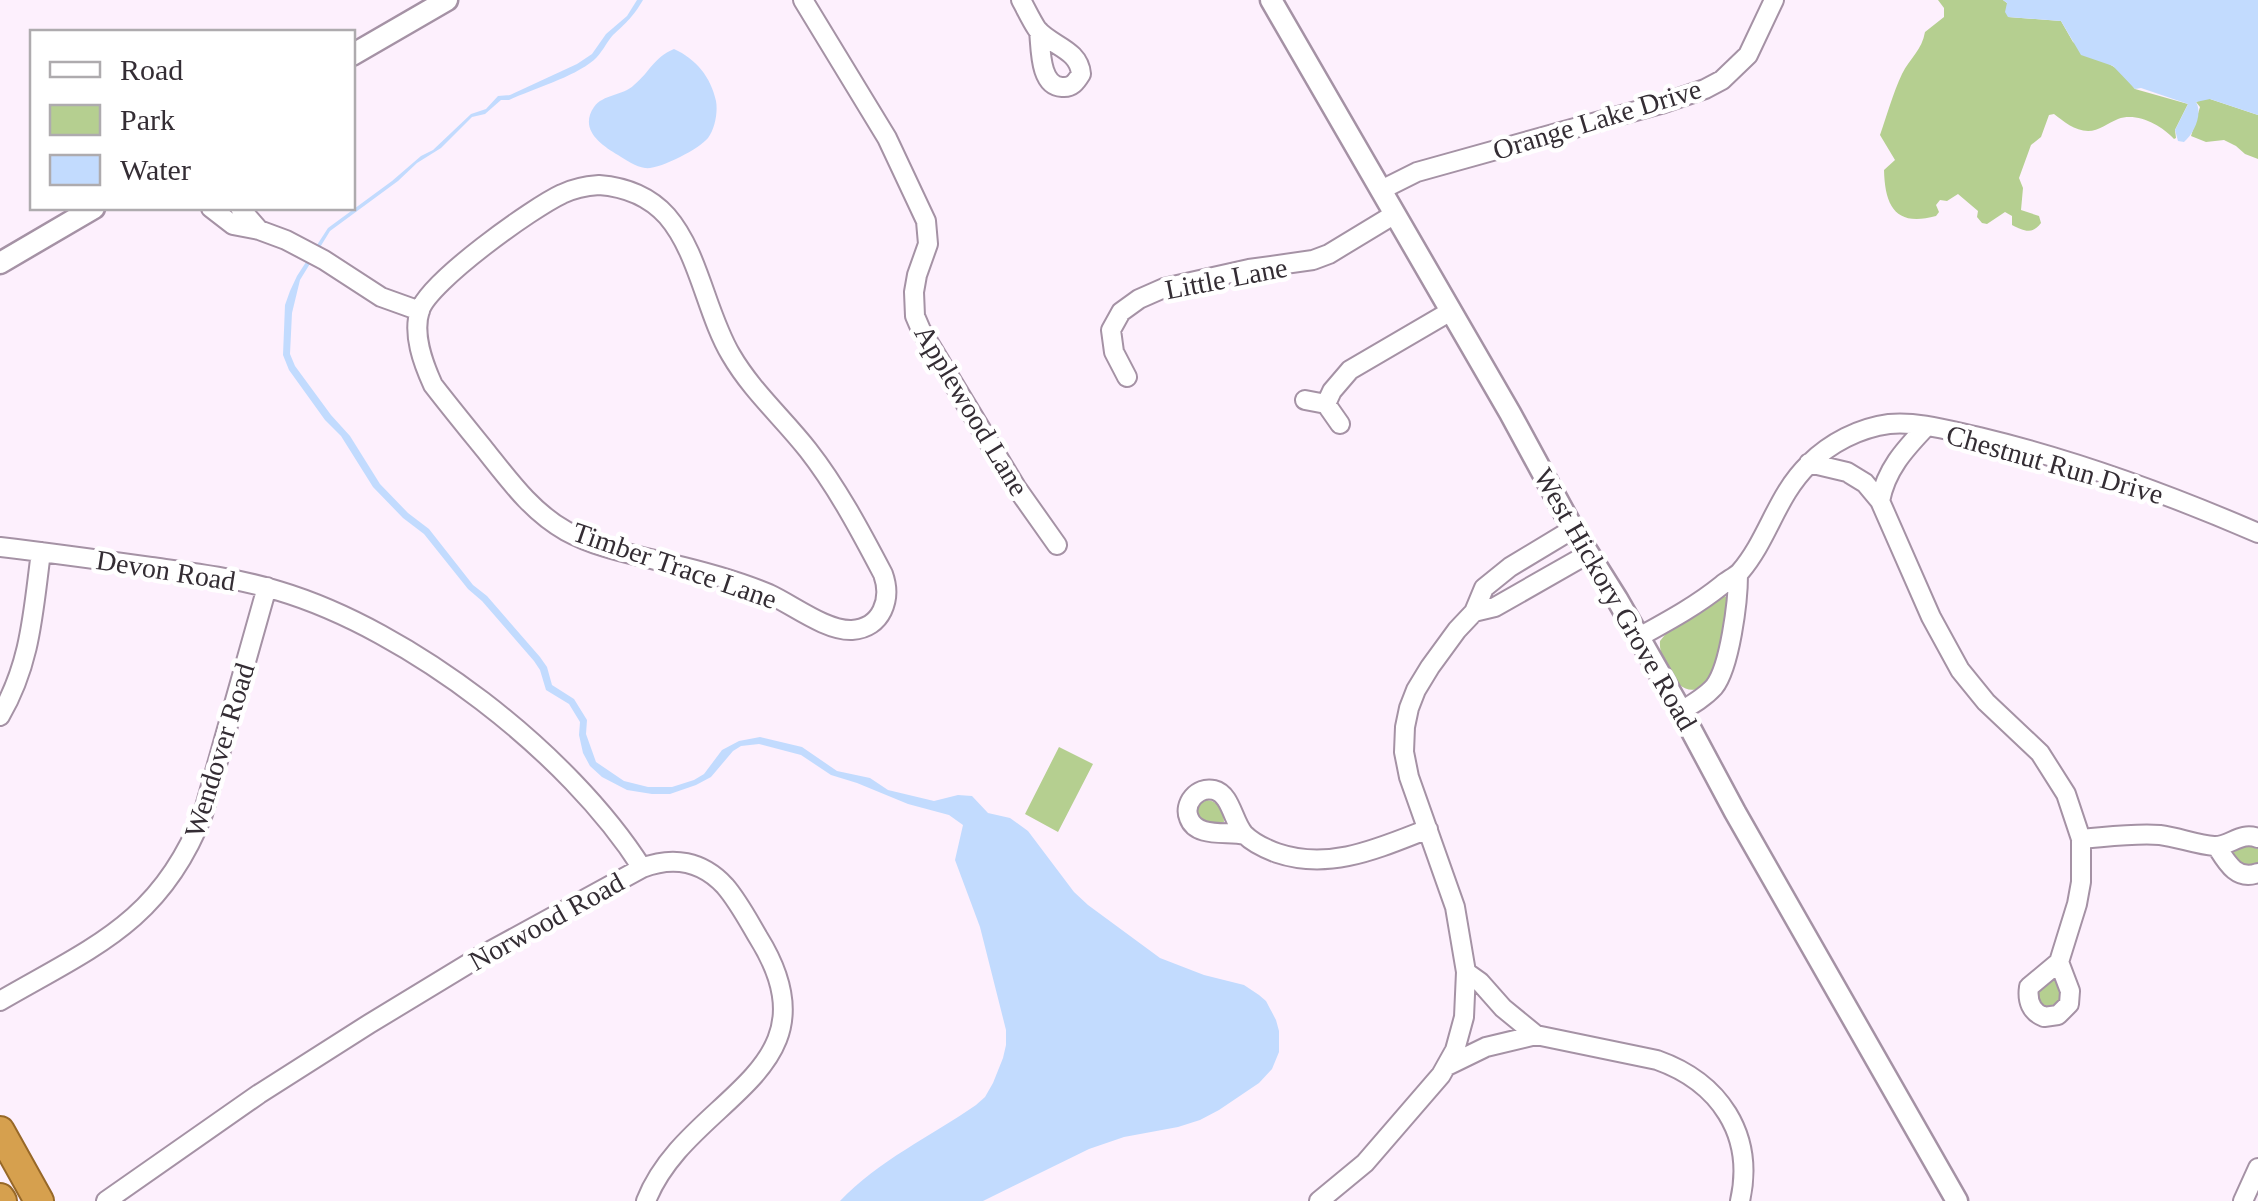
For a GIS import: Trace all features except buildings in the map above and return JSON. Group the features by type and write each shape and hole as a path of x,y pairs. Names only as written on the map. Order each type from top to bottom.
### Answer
{"highway":[{"path":"0,1131 40,1201"}],"street":[{"path":"355,54 447,0"},
{"name":"Applewood Lane","path":"803,0 887,138 926,221 928,244 914,292 920,330 1008,474 1057,545"},
{"path":"1021,0 1039,31"},
{"name":"West Hickory Grove Road","path":"1271,0 1510,412 1573,530 1681,711 1956,1201"},
{"name":"Orange Lake Drive","path":"1381,190 1417,172 1662,104 1722,80 1748,55 1774,0"},
{"name":"Timber Trace Lane","path":"599,186 628,190 644,198 659,208 680,236 728,350 743,374 809,451 856,526 886,584 887,603 883,611 871,624 859,629 834,628 742,583 596,545 564,530 521,495 433,384 420,350 420,311 426,298 452,271 557,196 599,186"},
{"path":"0,263 91,210"},
{"path":"214,210 233,225 296,245 381,297 420,311"},
{"path":"242,210 258,230"},
{"name":"Little Lane","path":"1127,377 1114,352 1111,330 1121,312 1139,299 1164,288 1313,260 1394,214"},
{"path":"1326,404 1350,370 1451,311"},
{"path":"1305,400 1326,404 1340,424"},
{"name":"Chestnut Run Drive","path":"1639,638 1738,575 1792,481 1835,442 1874,427 1901,424 2000,442 2085,467 2258,533"},
{"path":"1880,502 1886,477 1926,427"},
{"path":"1810,463 1847,472 1865,483 1880,502 1954,662 1986,702 2051,767 2066,794 2081,839 2081,882 2060,962"},
{"path":"1320,1201 1364,1163 1447,1066 1464,1018 1466,972 1456,906 1408,777 1404,752 1409,708 1430,667 1474,612 1484,588 1573,530"},
{"name":"Devon Road","path":"0,546 267,587 328,609"},
{"path":"0,716 15,688 27,651 41,552"},
{"path":"1474,612 1495,607 1588,554"},
{"name":"Chestnut Run Drive","path":"1681,711 1713,688 1723,671 1738,575"},
{"name":"Wendover Road","path":"0,1000 127,924 175,870 203,814 267,587"},
{"name":"Norwood Road","path":"106,1201 260,1094 381,1017 642,868 589,799 492,710 406,648 328,609"},
{"path":"1244,835 1290,857 1323,860 1354,856 1428,829"},
{"path":"2081,839 2160,835 2217,847 2245,835 2258,838"},
{"path":"2217,847 2236,872 2246,876 2258,872"},
{"path":"642,868 670,860 698,866 717,878 740,906 772,960 782,985 784,1012 780,1036 763,1066 672,1155 646,1201"},
{"path":"1466,972 1536,1036"},
{"path":"1447,1066 1486,1048 1536,1036 1674,1066 1700,1081 1720,1102 1737,1134 1743,1162 1740,1201"},
{"path":"2243,1201 2257,1173"}],"green space":[{"path":"1938,0 2003,0 2008,17 2061,21 2073,42 2119,70 2135,89 2188,104 2175,130 2176,138 2141,119 2125,117 2088,131 2049,115 2041,137 2031,145 2019,178 2023,188 2021,210 2039,216 2041,223 2034,229 2012,225 2012,216 2005,212 1987,224 1982,223 1978,211 1958,194 1947,201 1940,200 1936,216 1902,216 1890,204 1887,194 1884,170 1895,160 1880,135 1902,74 1925,32 1944,17"},
{"path":"2203,99 2258,115 2258,159 2224,140 2206,142 2191,136 2200,107 2196,102"},
{"path":"1724,596 1727,602 1723,632 1713,674 1699,688 1690,690 1668,671 1660,641 1668,631"},
{"path":"1059,747 1093,764 1058,832 1025,814"},
{"path":"1207,800 1220,807 1224,822 1200,822 1196,809"},
{"path":"2246,845 2258,849 2258,865 2244,869 2230,853"},
{"path":"2054,977 2062,996 2057,1005 2044,1007 2037,994"}],"water":[{"path":"637,0 643,0 594,60 564,77 501,100 485,114 472,117 441,148 330,231 300,280 292,313 290,354 295,366 350,436 380,484 429,529 473,585 540,657 552,685 574,699 587,720 586,734 596,762 624,781 672,787 704,774 722,750 739,741 760,737 802,747 837,771 870,778 888,790 934,801 972,796 988,813 1010,818 1028,831 1074,892 1160,958 1244,985 1266,1001 1279,1031 1279,1052 1272,1069 1259,1083 1219,1110 1178,1127 1124,1137 1089,1149 983,1201 840,1201 888,1161 976,1105 985,1097 1003,1058 1006,1030 980,927 955,860 963,825 949,815 831,775 801,755 759,744 741,746 711,777 670,794 627,790 602,777 583,753 580,722 569,704 546,690 534,661 424,534 373,487 341,436 289,370 283,355 285,305 297,276 328,228 498,96 510,95 592,54 606,34 627,16"},
{"path":"2003,0 2258,0 2258,115 2210,99 2196,102 2198,118 2194,129 2184,142 2178,141 2175,130 2188,104 2135,89 2113,66 2081,55 2061,21 2008,17"},
{"path":"674,49 696,64 710,84 717,105 714,125 708,138 688,153 659,166 642,167 599,141 590,129 590,115 598,103 629,89"}]}
